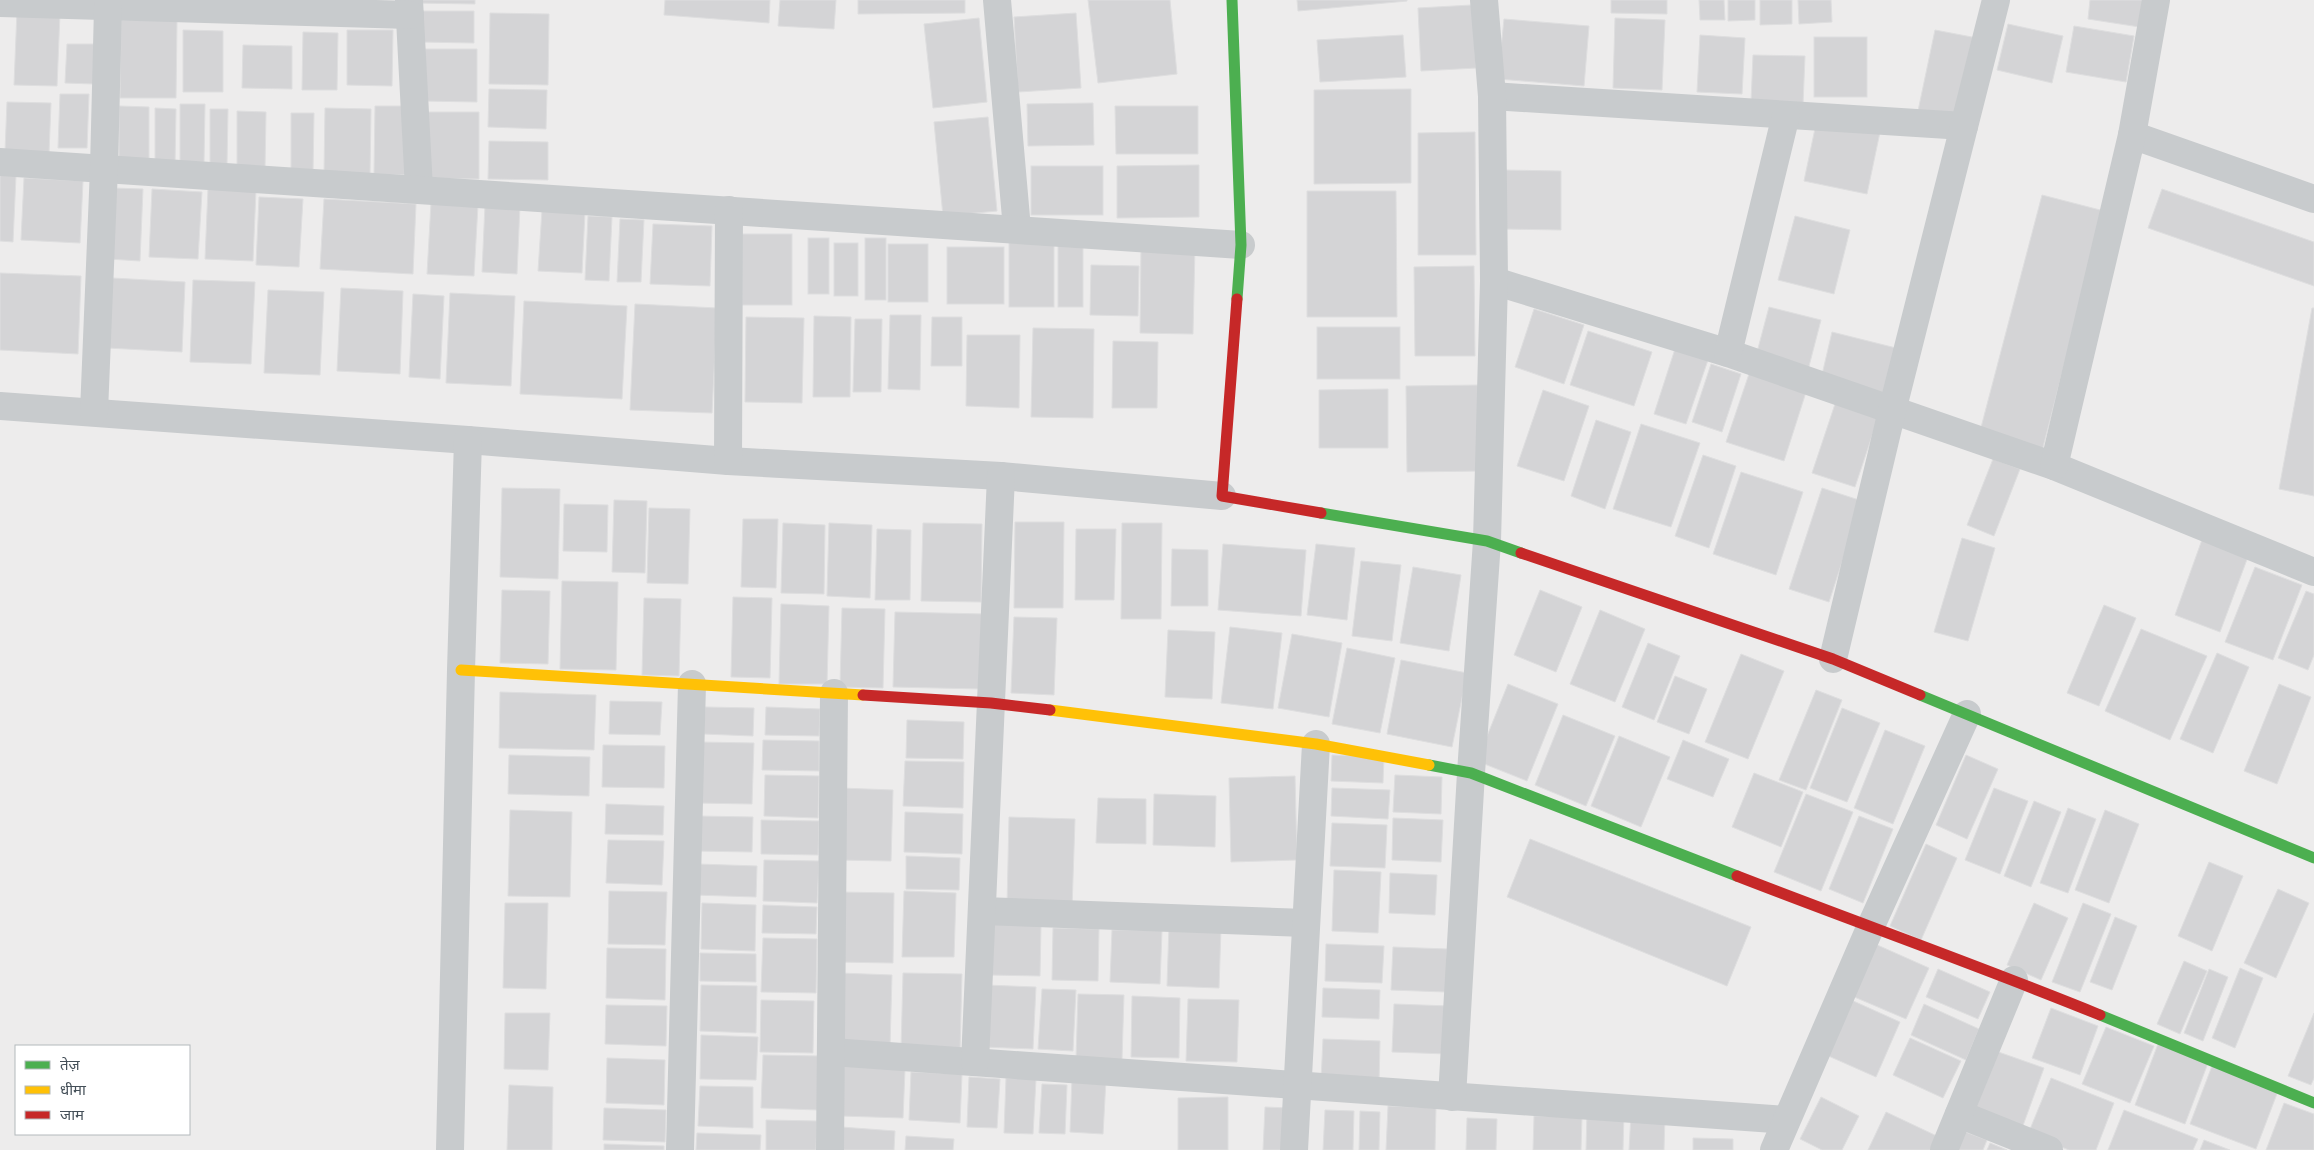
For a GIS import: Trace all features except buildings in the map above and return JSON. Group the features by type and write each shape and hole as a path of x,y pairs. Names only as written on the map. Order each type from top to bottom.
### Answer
{"street":[{"path":"997,0 1017,229"},
{"path":"1222,496 1241,244 1232,0"},
{"path":"1452,1097 1487,541 1494,281 1492,96 1484,0"},
{"path":"1833,659 1892,411 1996,0"},
{"path":"2054,466 2132,135 2156,0"},
{"path":"0,3 108,7 410,8 420,189"},
{"path":"94,412 104,168 108,7"},
{"path":"1492,96 1964,126"},
{"path":"1728,353 1786,114"},
{"path":"2132,135 2314,199"},
{"path":"0,162 1241,244"},
{"path":"728,462 729,210"},
{"path":"1494,281 1728,353 2054,466 2314,572"},
{"path":"0,406 468,440 728,462 1001,476 1222,496 1487,541 1833,659 2314,858"},
{"path":"450,1150 468,440"},
{"path":"975,1062 1001,476"},
{"path":"461,670 991,703 1316,744 1471,773 1870,928 2014,980 2314,1102"},
{"path":"680,1150 692,684"},
{"path":"830,1150 834,693"},
{"path":"1774,1150 1870,928 1967,714"},
{"path":"1294,1150 1316,744"},
{"path":"982,911 1306,923"},
{"path":"1944,1150 2014,980"},
{"path":"832,1052 1786,1120"},
{"path":"1959,1114 2049,1150"}],"traffic: fast":[{"path":"1232,0 1241,245 1237,299"},
{"path":"1321,513 1487,541 1521,553"},
{"path":"1920,695 2314,858"},
{"path":"1429,765 1471,773 1737,876"},
{"path":"2100,1015 2314,1103"}],"traffic: slow":[{"path":"461,670 863,695"},
{"path":"1050,710 1316,744 1429,765"}],"traffic: jam":[{"path":"1237,299 1222,496 1321,513"},
{"path":"1521,553 1833,659 1920,695"},
{"path":"863,695 991,703 1050,710"},
{"path":"1737,876 2100,1015"}]}
